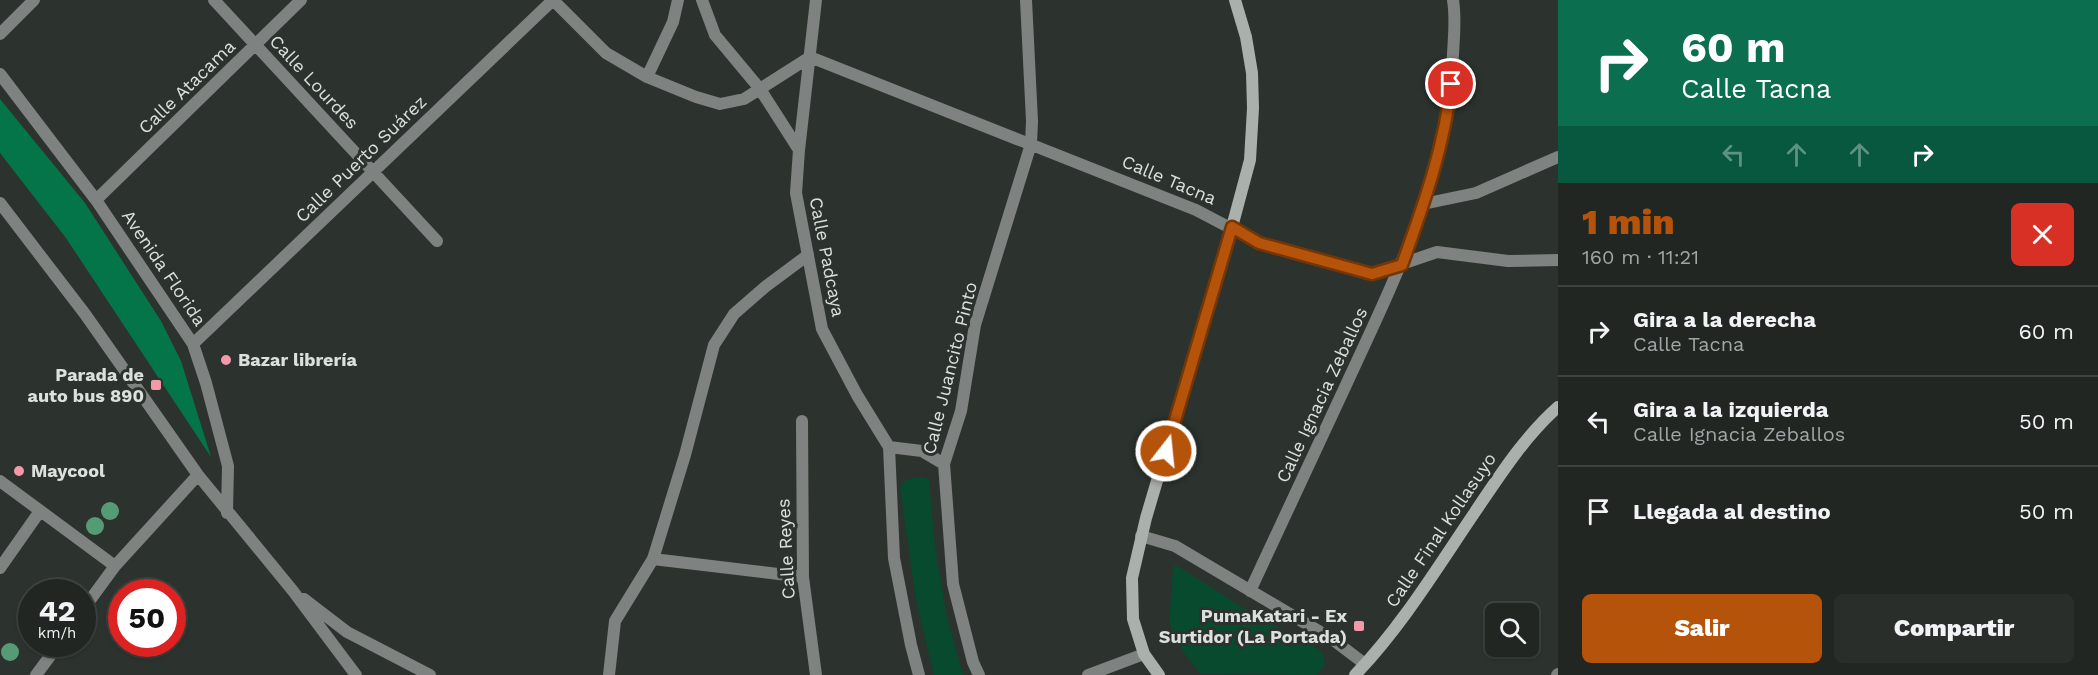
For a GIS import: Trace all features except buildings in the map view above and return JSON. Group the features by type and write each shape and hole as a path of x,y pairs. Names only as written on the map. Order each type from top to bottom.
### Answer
{"main road":[{"path":"1159,675 1144,654 1133,619 1132,578 1141,536 1250,160 1253,108 1252,73 1246,37 1235,0"},
{"name":"Calle Final Kollasuyo","path":"1355,675 1406,615 1516,452 1558,407"}],"street":[{"path":"0,34 34,0"},
{"name":"Calle Lourdes","path":"214,0 437,241"},
{"name":"Calle Atacama","path":"96,200 301,0"},
{"path":"553,0 606,53 647,77 720,104 744,99 810,57"},
{"name":"Calle Puerto Suárez","path":"193,344 553,0"},
{"path":"647,77 673,22 678,0"},
{"path":"702,0 715,35 760,89 799,150"},
{"name":"Calle Padcaya","path":"816,0 796,193 822,329 857,395 889,447"},
{"name":"Calle Juancito Pinto","path":"979,675 973,662 953,584 944,464 961,411 975,325 1031,144 1026,0"},
{"name":"Calle Ignacia Zeballos","path":"1250,591 1402,265 1423,204 1447,117 1453,67 1455,14 1453,0"},
{"name":"Calle Tacna","path":"810,57 1196,210 1259,243 1372,274 1437,252 1508,261 1558,260"},
{"name":"Avenida Florida","path":"0,74 96,200 193,344 206,382 228,466 227,513"},
{"path":"1423,204 1476,193 1558,157"},
{"path":"0,203 85,314 198,475 293,591 356,675"},
{"path":"609,675 615,621 653,559 685,455 714,345 734,314 808,255"},
{"name":"Calle Reyes","path":"802,421 803,577 816,675"},
{"path":"919,675 894,558 889,447 922,451 944,464"},
{"path":"96,592 115,566 198,475"},
{"path":"0,482 115,566"},
{"path":"0,568 40,511"},
{"path":"1141,536 1175,546 1332,639 1365,664"},
{"path":"653,559 803,577"},
{"path":"293,591 347,632 430,675"},
{"path":"1088,675 1144,654"},
{"path":"36,675 49,657"}],"green space":[{"path":"0,99 85,203 161,321 181,361 211,457 66,238 0,153"},
{"path":"925,477 929,480 935,545 946,613 963,675 934,675 916,600 900,488 906,480"},
{"path":"1176,565 1239,605 1320,650 1325,665 1317,675 1201,674 1184,653 1169,623 1173,567"}],"place":[{"name":"Bazar librería","path":"226,360"},
{"name":"Parada de auto bus 890","path":"156,385"},
{"name":"Maycool","path":"19,471"},
{"name":"PumaKatari - Ex Surtidor (La Portada)","path":"1359,626"}],"route":[{"path":"1166,451 1232,227 1259,243 1372,274 1402,265 1436,161 1447,117 1451,84"}]}
